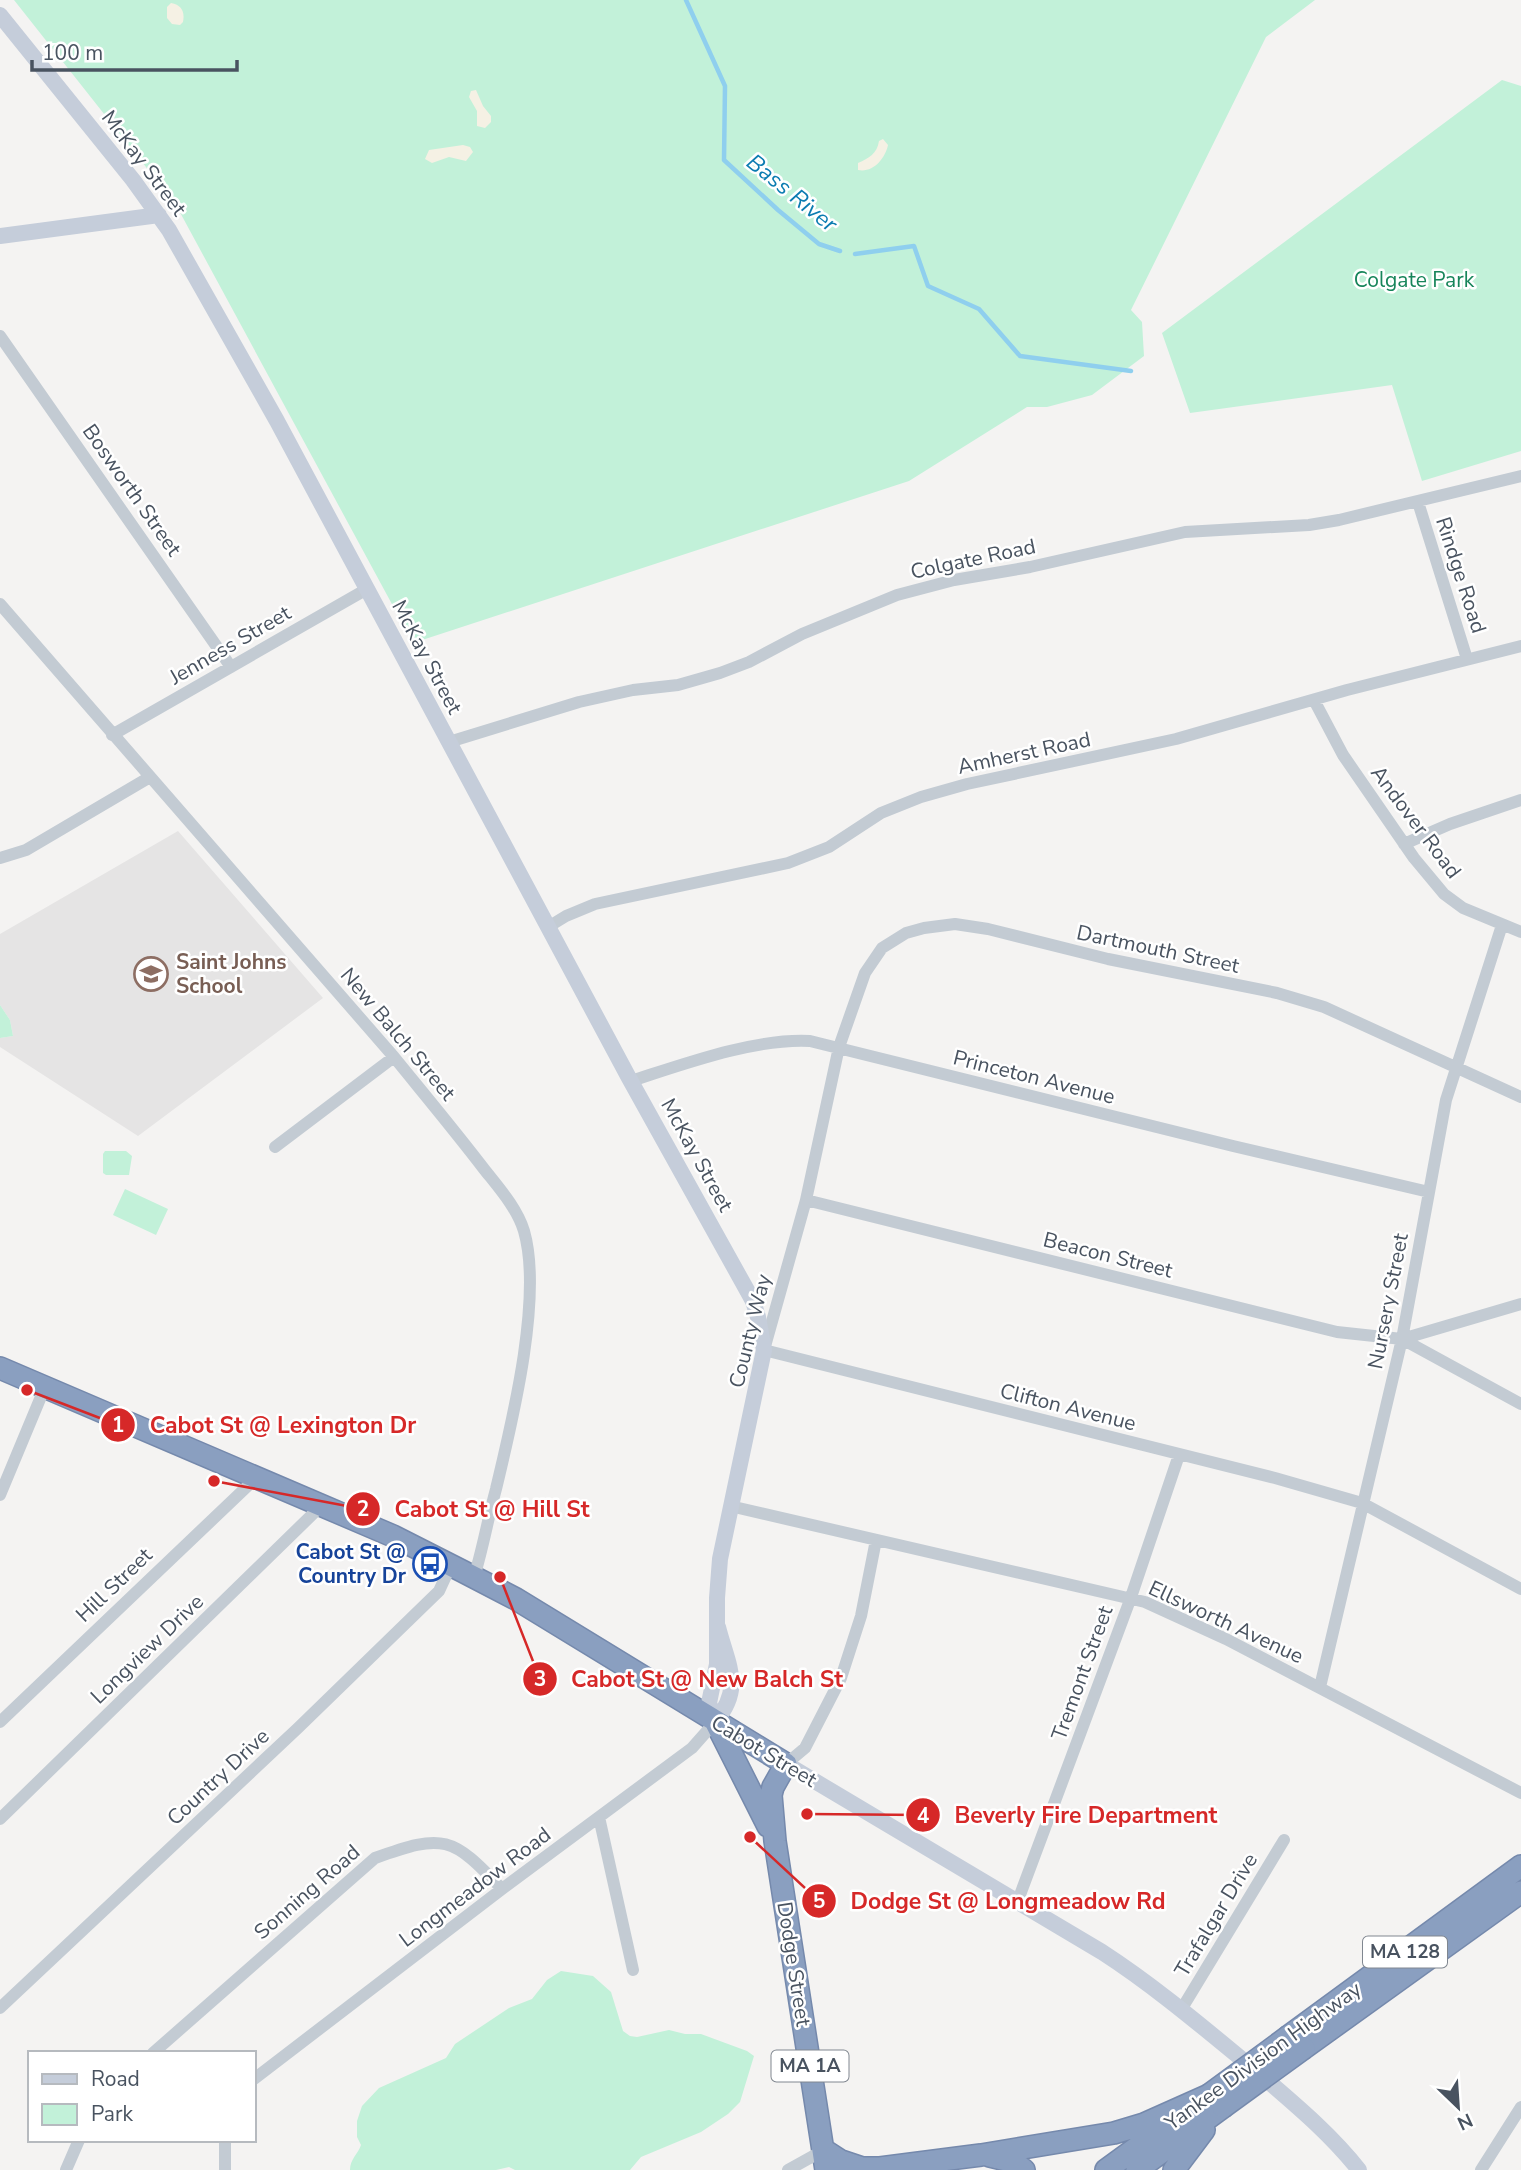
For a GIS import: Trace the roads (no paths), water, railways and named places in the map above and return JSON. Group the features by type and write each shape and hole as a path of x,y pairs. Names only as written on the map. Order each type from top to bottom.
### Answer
{"highway":[{"name":"Cabot Street","path":"0,1368 393,1536 451,1565 516,1599 786,1764"},
{"name":"Dodge Street","path":"716,1721 751,1787 775,1841"},
{"name":"Dodge Street","path":"786,1764 773,1787 775,1841 825,2164"},
{"name":"Yankee Division Highway","path":"1106,2170 1216,2101 1521,1866"},
{"name":"Yankee Division Highway","path":"1296,2042 1521,1892"},
{"path":"825,2164 879,2169 981,2155 1114,2133 1216,2101"},
{"path":"1174,2170 1216,2101"},
{"name":"Yankee Division Highway","path":"1137,2170 1216,2101"},
{"path":"981,2155 1014,2162 1024,2170"}],"main road":[{"name":"McKay Street","path":"0,15 159,215 271,410 631,1081 753,1301 764,1350"},
{"path":"0,236 159,215"},
{"name":"County Way","path":"716,1721 727,1706 732,1692 730,1672 718,1628 719,1570 764,1350"},
{"name":"Cabot Street","path":"786,1764 1123,1966 1181,2010 1325,2131 1359,2170"}],"street":[{"name":"Bosworth Street","path":"0,336 231,667"},
{"name":"Colgate Road","path":"449,742 579,702 633,690 678,685 720,673 749,662 802,634 897,595 954,580 1030,567 1185,532 1309,525 1418,502 1521,476"},
{"name":"Rindge Road","path":"1418,502 1467,659"},
{"name":"Jenness Street","path":"112,734 367,589"},
{"name":"New Balch Street","path":"0,604 394,1057 457,1133 516,1212 524,1230 530,1282 525,1341 506,1444 474,1577"},
{"name":"Amherst Road","path":"548,927 595,904 788,863 829,847 881,813 932,794 1176,739 1521,646"},
{"name":"Andover Road","path":"1314,700 1343,755 1405,844 1444,894 1464,908 1521,932"},
{"path":"0,858 26,850 150,777"},
{"path":"1405,844 1450,824 1521,800"},
{"name":"Dartmouth Street","path":"839,1046 865,973 882,948 906,933 955,924 988,929 1108,959 1277,993 1324,1007 1521,1097"},
{"name":"Nursery Street","path":"1320,1687 1402,1339 1446,1100 1502,925"},
{"name":"Princeton Avenue","path":"631,1081 736,1051 786,1040 810,1041 1429,1192"},
{"name":"County Way","path":"764,1350 806,1200 839,1046"},
{"path":"275,1147 394,1057"},
{"name":"Beacon Street","path":"806,1200 1337,1332 1402,1339"},
{"path":"1402,1339 1521,1304"},
{"path":"1402,1339 1521,1404"},
{"name":"Clifton Avenue","path":"764,1350 1275,1478 1362,1503 1521,1589"},
{"path":"0,1495 45,1387"},
{"name":"Tremont Street","path":"1017,1903 1130,1600 1179,1455"},
{"name":"Hill Street","path":"0,1722 256,1478"},
{"name":"Longview Drive","path":"0,1819 321,1506"},
{"name":"Ellsworth Avenue","path":"730,1506 1145,1602 1226,1639 1521,1793"},
{"path":"786,1764 805,1748 841,1678 861,1616 877,1540"},
{"name":"Country Drive","path":"0,2008 430,1600 439,1591 451,1565"},
{"name":"Longmeadow Road","path":"256,2078 502,1889 692,1748 716,1721"},
{"path":"599,1817 633,1970"},
{"name":"Trafalgar Drive","path":"1181,2010 1284,1840"},
{"name":"Sonning Road","path":"155,2051 375,1858 409,1846 438,1841 459,1848 480,1865 502,1889"},
{"path":"1481,2170 1521,2107"},
{"path":"66,2170 78,2142"},
{"path":"225,2142 225,2170"},
{"path":"788,2170 825,2164"}],"waterway":[{"name":"Bass River","path":"686,0 725,86 724,160 819,244 840,251"},
{"name":"Bass River","path":"855,254 914,246 928,286 979,309 1020,356 1131,371"}],"place":[{"name":"Saint Johns School","path":"151,974"},
{"name":"Cabot St @ Lexington Dr","path":"27,1390"},
{"name":"Cabot St @ Hill St","path":"214,1481"},
{"name":"Cabot St @ Country Dr","path":"430,1564"},
{"name":"Cabot St @ New Balch St","path":"500,1577"},
{"name":"Beverly Fire Department","path":"807,1814"},
{"name":"Dodge St @ Longmeadow Rd","path":"750,1837"}],"park label":[{"name":"Colgate Park","path":"1414,280"}]}
